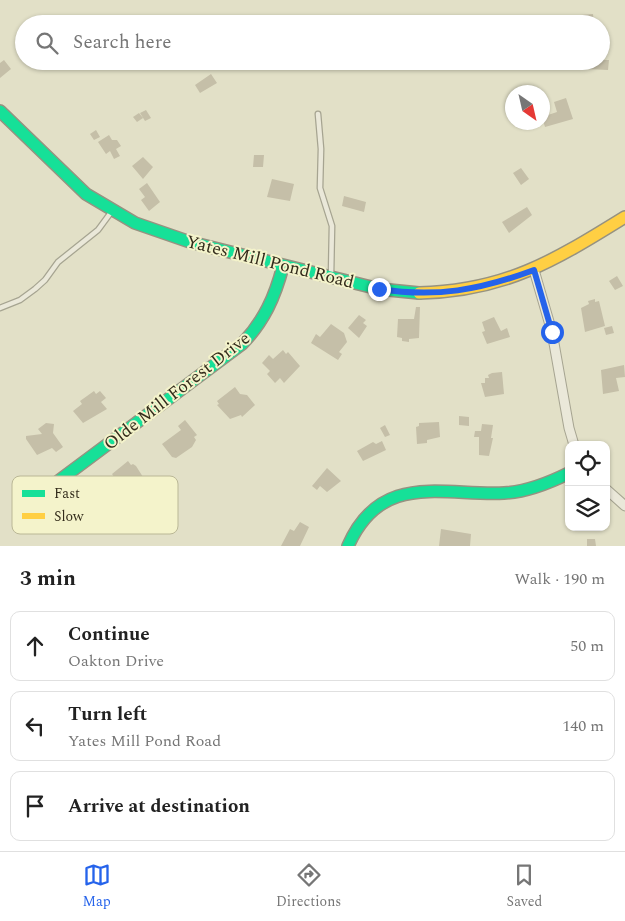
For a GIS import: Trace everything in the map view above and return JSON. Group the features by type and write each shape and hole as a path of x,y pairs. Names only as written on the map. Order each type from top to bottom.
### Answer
{"street":[{"name":"Yates Mill Pond Road","path":"0,111 81,190 112,212 135,223 173,237 379,289 424,294 468,290 534,270 625,217"},
{"name":"Olde Mill Forest Drive","path":"65,476 242,344 260,325 270,308 283,266"},
{"path":"534,270 552,332 573,441"},
{"path":"348,546 363,521 387,502 403,494 420,490 440,489 491,494 512,493 538,486 565,475"},
{"path":"610,493 625,506"}],"lane":[{"path":"318,114 321,149 320,188 332,226 330,278"},
{"path":"0,308 20,300 35,289 45,280 58,262 98,230 112,212"}],"building":[{"path":"4,60 11,69 0,78 0,63"},
{"path":"211,74 217,83 200,93 195,85"},
{"path":"566,98 573,119 550,126 550,114 557,112 554,102"},
{"path":"146,110 151,118 145,121 140,113"},
{"path":"139,113 143,118 137,122 133,117"},
{"path":"96,130 100,137 94,140 90,134"},
{"path":"109,135 112,140 117,140 121,146 116,149 120,156 114,159 110,151 106,154 98,142"},
{"path":"254,155 264,155 263,167 253,167"},
{"path":"143,157 153,167 143,179 132,166"},
{"path":"521,168 529,179 521,185 513,173"},
{"path":"272,179 294,184 290,201 267,197"},
{"path":"147,183 160,202 149,211 141,200 145,197 139,189"},
{"path":"344,196 366,202 364,212 342,206"},
{"path":"527,207 532,215 509,233 502,222"},
{"path":"617,276 623,286 615,290 609,281"},
{"path":"595,299 595,302 599,301 605,326 585,332 581,308 589,304 588,301"},
{"path":"416,307 420,307 419,338 409,339 409,342 402,341 402,338 397,337 398,319 414,319"},
{"path":"359,315 366,320 363,323 367,326 359,338 348,328"},
{"path":"494,317 501,331 507,328 510,337 487,344 482,332 485,331 482,322"},
{"path":"331,324 344,333 347,342 339,352 342,354 338,360 311,343 316,334 320,337"},
{"path":"612,326 614,333 606,335 604,328"},
{"path":"283,350 286,354 288,352 300,366 284,383 280,378 275,383 267,374 270,371 262,363 269,355 273,359"},
{"path":"624,365 625,377 616,378 619,391 603,394 601,370"},
{"path":"502,372 504,394 485,397 481,383 485,383 485,378 489,378 488,375"},
{"path":"235,387 240,394 247,395 255,405 242,417 241,415 230,419 217,405 219,404 217,401"},
{"path":"94,391 96,394 100,391 106,398 101,402 107,409 83,423 73,411 82,404 80,401"},
{"path":"459,416 469,417 469,426 459,425"},
{"path":"185,420 197,435 194,437 196,440 192,447 176,458 172,457 162,444 181,430 178,426"},
{"path":"439,422 440,437 427,440 427,443 417,444 416,427 419,426 419,423"},
{"path":"46,423 54,424 53,433 63,447 56,452 52,448 37,455 26,439 26,436 42,434 38,429"},
{"path":"482,424 493,425 491,438 493,438 489,456 479,455 479,437 474,437 475,431 481,431"},
{"path":"385,425 390,435 385,437 380,428"},
{"path":"382,441 386,450 363,461 357,451 373,442 376,444"},
{"path":"128,461 131,465 136,466 142,476 113,476 112,474"},
{"path":"327,468 341,481 327,492 320,486 317,490 312,486"},
{"path":"300,522 309,527 300,546 281,546 290,529 294,531"},
{"path":"441,529 471,534 470,546 439,546"},
{"path":"587,539 595,539 596,546 587,546"}],"traffic: fast":[{"path":"0,111 86,194 135,223 190,242 379,289 419,293"},
{"path":"65,476 242,344 257,326 268,308 283,266"},
{"path":"348,546 362,522 378,507 396,497 436,491 481,493 521,491 565,475"}],"traffic: slow":[{"path":"419,293 450,291 477,286 503,280 528,271 575,247 625,217"}],"route":[{"path":"379,289 424,294 446,293 502,282 534,270 552,332"}]}
